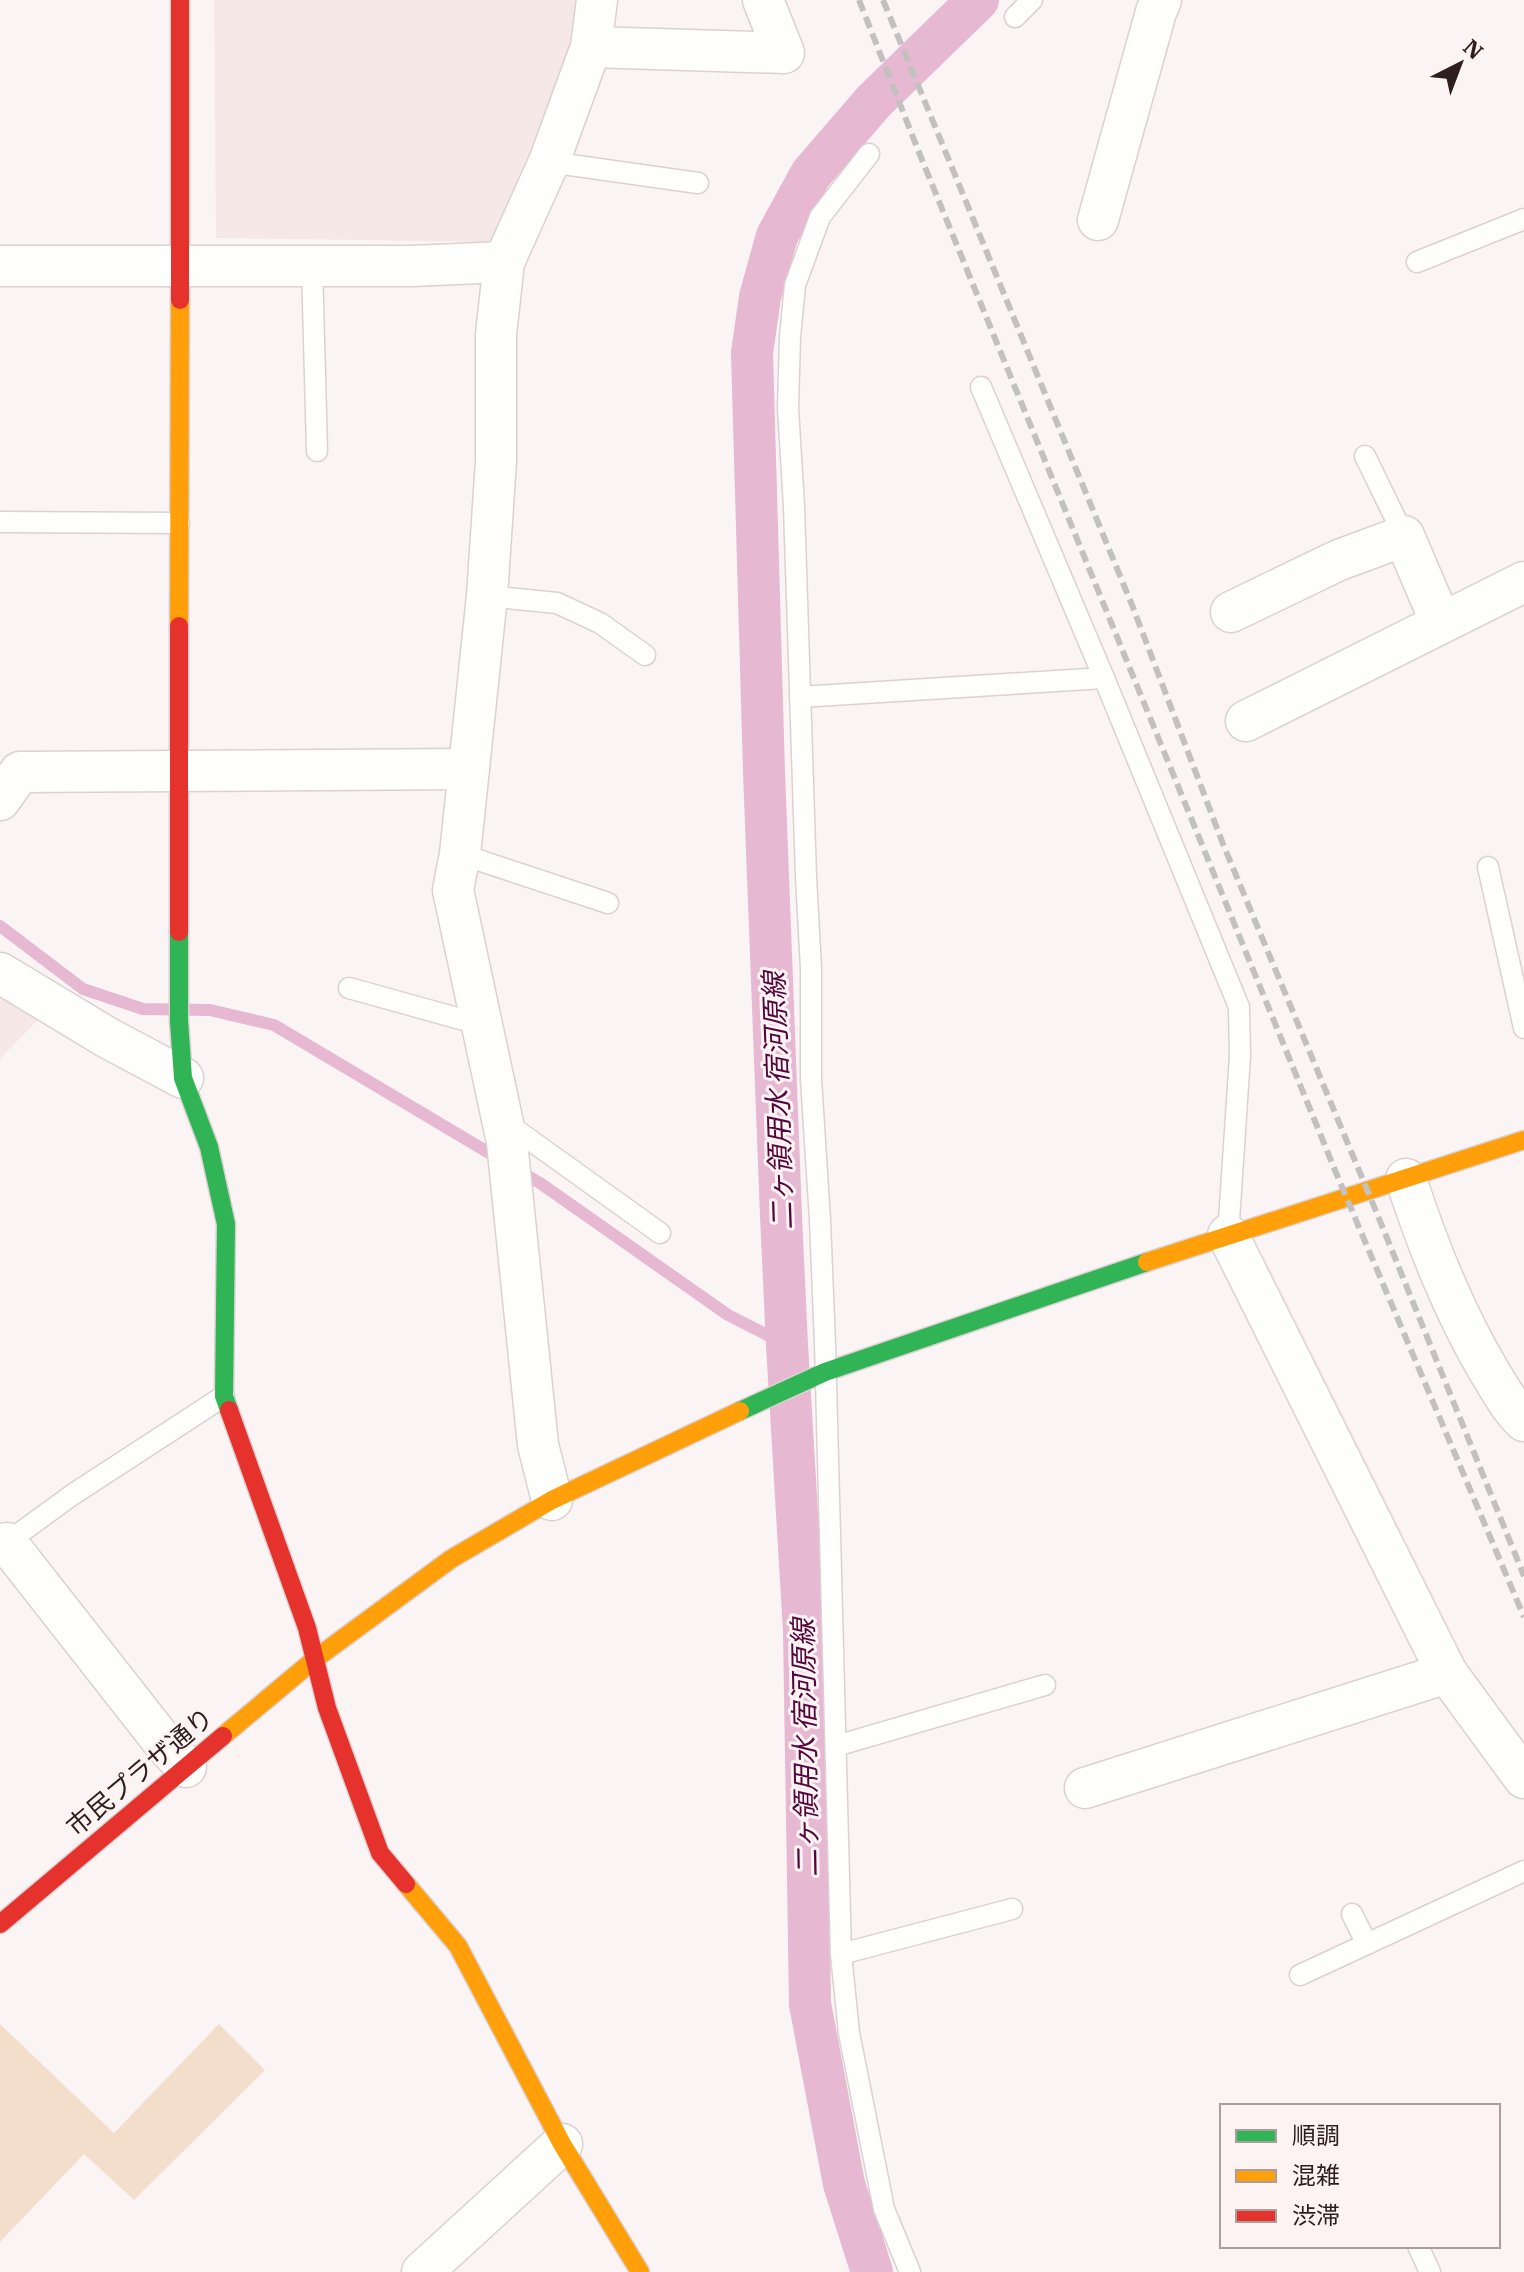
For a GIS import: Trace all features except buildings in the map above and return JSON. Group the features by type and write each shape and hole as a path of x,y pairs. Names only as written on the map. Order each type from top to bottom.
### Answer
{"street":[{"path":"180,0 179,1021 183,1078 209,1147 226,1224 224,1396 307,1628 327,1708 380,1853 458,1946 562,2144 640,2272"},
{"path":"552,1500 538,1445 507,1146 453,890 460,854 487,596 496,461 496,334 504,262 549,162 591,47 597,0"},
{"path":"591,47 784,53 763,0"},
{"path":"1098,220 1161,0"},
{"path":"0,266 411,266 504,262"},
{"path":"1231,612 1339,560 1404,536 1441,623"},
{"path":"1246,721 1524,582"},
{"path":"0,800 20,772 469,769"},
{"path":"0,973 108,1038 183,1078"},
{"name":"市民プラザ通り","path":"0,1924 315,1659 451,1559 552,1500 818,1376 1228,1235 1524,1140"},
{"path":"1406,1179 1470,1339 1513,1411 1524,1421"},
{"path":"1228,1235 1447,1673 1524,1778"},
{"path":"4,1545 186,1767"},
{"path":"1085,1788 1447,1673"},
{"path":"422,2272 562,2144"}],"lane":[{"path":"1015,17 1032,0"},
{"path":"869,154 820,217 795,285 788,408 811,969 811,1079 820,1220 818,1376 836,1746 841,1954 849,2033 884,2209 910,2272"},
{"path":"549,162 698,183"},
{"path":"1417,262 1524,219"},
{"path":"312,266 317,451"},
{"path":"981,387 1239,1007 1240,1056 1228,1235"},
{"path":"1365,456 1404,536"},
{"path":"0,522 179,523"},
{"path":"487,596 557,603 600,623 645,655"},
{"path":"800,697 1104,678"},
{"path":"460,854 608,903"},
{"path":"1488,867 1524,1028"},
{"path":"349,988 482,1025"},
{"path":"507,1146 660,1233"},
{"path":"4,1545 72,1495 224,1396"},
{"path":"836,1746 1045,1685"},
{"path":"1300,1975 1524,1871"},
{"path":"841,1954 1012,1909"},
{"path":"1352,1914 1367,1944"},
{"path":"1419,2248 1430,2272"}],"shaded area":[{"path":"214,0 580,0 574,39 501,242 216,238"},
{"path":"0,993 39,1019 0,1059"},
{"path":"0,2024 114,2133 219,2024 265,2070 134,2200 84,2154 0,2242"}],"waterway":[{"name":"二ヶ領用水 宿河原線","path":"872,2272 844,2184 810,2004 804,1631 781,1216 752,353 760,297 777,236 811,174 874,101 978,0"},
{"path":"0,926 83,989 143,1009 210,1010 274,1025 501,1160"},
{"path":"517,1170 728,1315 787,1345"}],"railway":[{"path":"859,0 1339,1180 1524,1617"},
{"path":"883,0 1132,605 1223,844 1524,1576"}],"traffic: fast":[{"path":"179,932 179,1021 183,1078 209,1147 226,1224 224,1396 229,1410"},
{"path":"740,1411 825,1372 1147,1262"}],"traffic: slow":[{"path":"179,626 180,300"},
{"path":"1147,1262 1524,1140"},
{"path":"223,1736 315,1659 451,1559 552,1500 740,1411"},
{"path":"406,1884 458,1946 562,2144 640,2272"}],"traffic: jam":[{"path":"180,0 180,300"},
{"path":"179,626 179,932"},
{"path":"229,1410 307,1628 327,1708 380,1853 406,1884"},
{"path":"0,1924 223,1736"}]}
